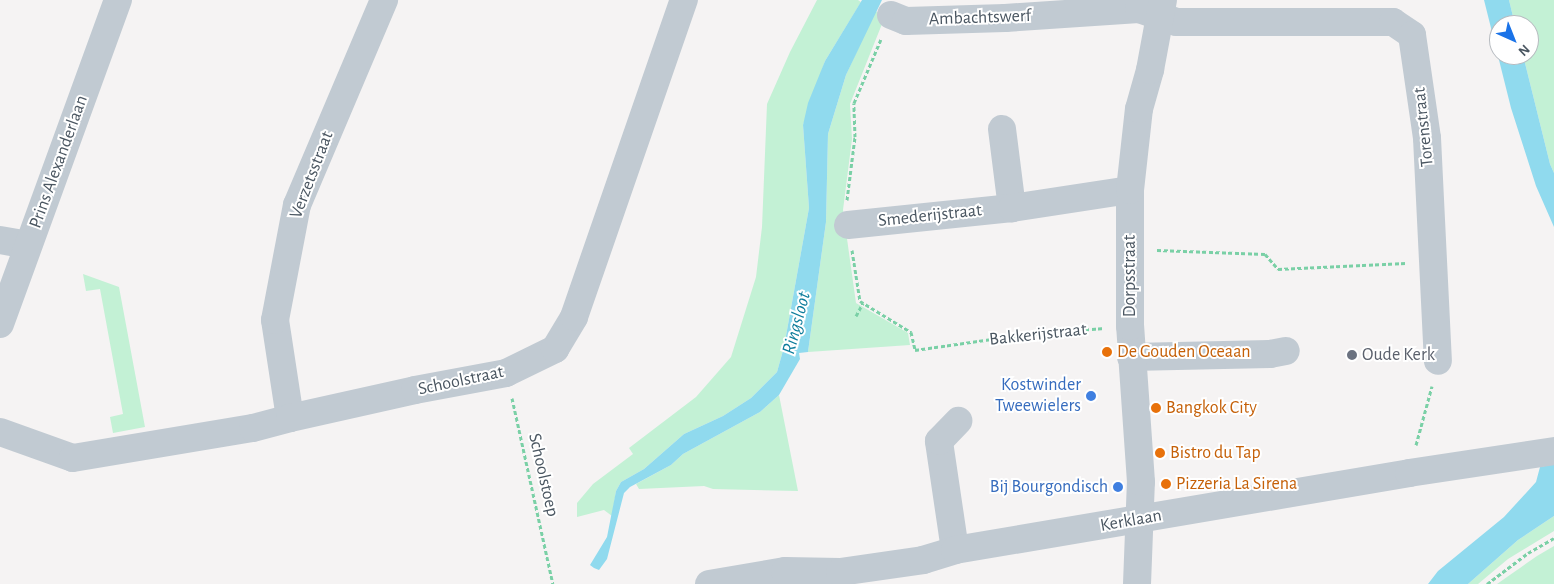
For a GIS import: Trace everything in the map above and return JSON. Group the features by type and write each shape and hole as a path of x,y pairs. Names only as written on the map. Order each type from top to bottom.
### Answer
{"street":[{"name":"Prins Alexanderlaan","path":"0,324 118,0"},
{"name":"Verzetsstraat","path":"290,418 275,320 297,205 384,0"},
{"name":"Schoolstraat","path":"0,432 73,458 252,428 415,390 506,373 555,349 574,317 684,0"},
{"name":"Ambachtswerf","path":"891,15 906,21 1006,18 1161,8"},
{"name":"Dorpsstraat","path":"1137,584 1141,482 1131,357 1130,190 1139,108 1150,70 1161,8"},
{"name":"Torenstraat","path":"1161,8 1176,22 1393,22 1412,35 1427,138 1438,361"},
{"path":"1002,129 1012,208"},
{"name":"Smederijstraat","path":"848,225 1012,208 1130,190"},
{"path":"0,240 28,245"},
{"path":"1131,357 1270,354 1286,351"},
{"path":"955,550 939,441 958,421"},
{"name":"Kerklaan","path":"709,584 785,572 840,572 923,560 955,550 1409,473 1554,451"}],"path":[{"path":"1129,249 1265,254 1278,269 1433,262"},
{"path":"856,316 863,303"},
{"name":"Bakkerijstraat","path":"947,347 1027,334 1130,326"},
{"path":"1409,473 1438,361"},
{"name":"Schoolstoep","path":"506,373 554,584"},
{"path":"1487,584 1528,553 1554,538"}],"green space":[{"path":"817,0 858,0 861,2 825,61 803,125 809,208 784,347 777,372 751,398 723,416 684,434 644,469 621,482 616,491 612,516 604,510 577,517 577,503 593,484 633,454 629,448 696,397 731,357 756,277 762,227 767,104 790,52"},
{"path":"1509,0 1554,0 1554,173 1550,164 1525,65 1539,65 1539,15 1513,15"},
{"path":"875,11 882,14 884,19 850,104 852,139 843,210 856,303 908,333 910,345 808,352 826,222 828,134 846,75"},
{"path":"83,274 119,287 145,427 113,433 110,417 123,414 100,289 86,291"},
{"path":"779,395 798,491 713,489 704,486 639,489 636,484 671,465 683,454 760,412"},
{"path":"1554,516 1554,531 1508,559 1478,584 1468,584 1518,540"},
{"path":"1554,546 1554,584 1497,584 1537,556"}],"water":[{"name":"Ringsloot","path":"862,0 882,0 846,75 828,134 826,222 808,352 799,353 800,359 779,395 760,412 683,454 671,465 630,487 624,493 607,559 599,570 594,568 590,565 607,537 616,491 621,482 644,469 684,434 723,416 751,398 777,372 784,347 809,208 803,125 808,103 825,61"},
{"path":"1484,0 1509,0 1513,15 1489,15 1489,20"},
{"path":"1500,65 1525,65 1550,164 1554,173 1554,227 1536,186 1511,108"},
{"path":"1554,464 1554,516 1518,540 1468,584 1428,584 1438,571 1504,517 1536,482 1540,467"}],"place":[{"name":"De Gouden Oceaan","path":"1107,352"},
{"name":"Oude Kerk","path":"1352,355"},
{"name":"Kostwinder Tweewielers","path":"1091,396"},
{"name":"Bangkok City","path":"1156,408"},
{"name":"Bistro du Tap","path":"1160,453"},
{"name":"Pizzeria La Sirena","path":"1166,484"},
{"name":"Bij Bourgondisch","path":"1118,487"}]}
